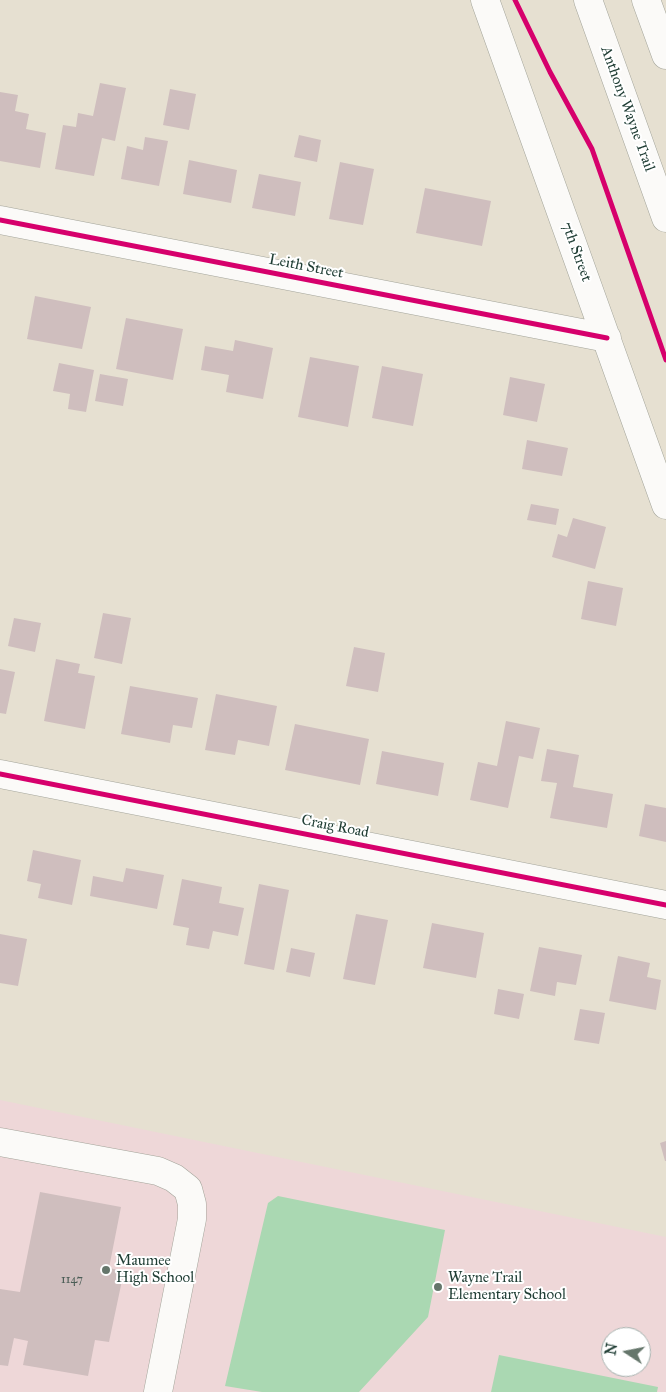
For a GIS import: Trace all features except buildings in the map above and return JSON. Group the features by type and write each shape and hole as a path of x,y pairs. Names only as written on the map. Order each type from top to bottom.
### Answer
{"main road":[{"name":"7th Street","path":"485,0 666,505"},
{"name":"Anthony Wayne Trail","path":"588,0 666,218"},
{"path":"646,0 666,55"},
{"name":"Leith Street","path":"0,220 607,338"},
{"name":"Craig Road","path":"0,774 666,904"},
{"path":"0,1142 158,1172 174,1178 188,1189 192,1204 192,1219 158,1392"}],"shaded area":[{"name":"Wayne Trail Elementary School","path":"0,1100 666,1237 666,1392 0,1392"}],"green space":[{"path":"278,1196 445,1230 428,1317 359,1392 262,1392 225,1386 268,1203"},
{"path":"499,1355 658,1387 657,1392 491,1392"}],"cycle path":[{"path":"515,0 550,72 592,149 666,360"},
{"path":"0,220 607,338"},
{"path":"0,774 666,905"}],"place":[{"name":"Maumee High School","path":"106,1270"},
{"name":"Wayne Trail Elementary School","path":"438,1287"}]}
